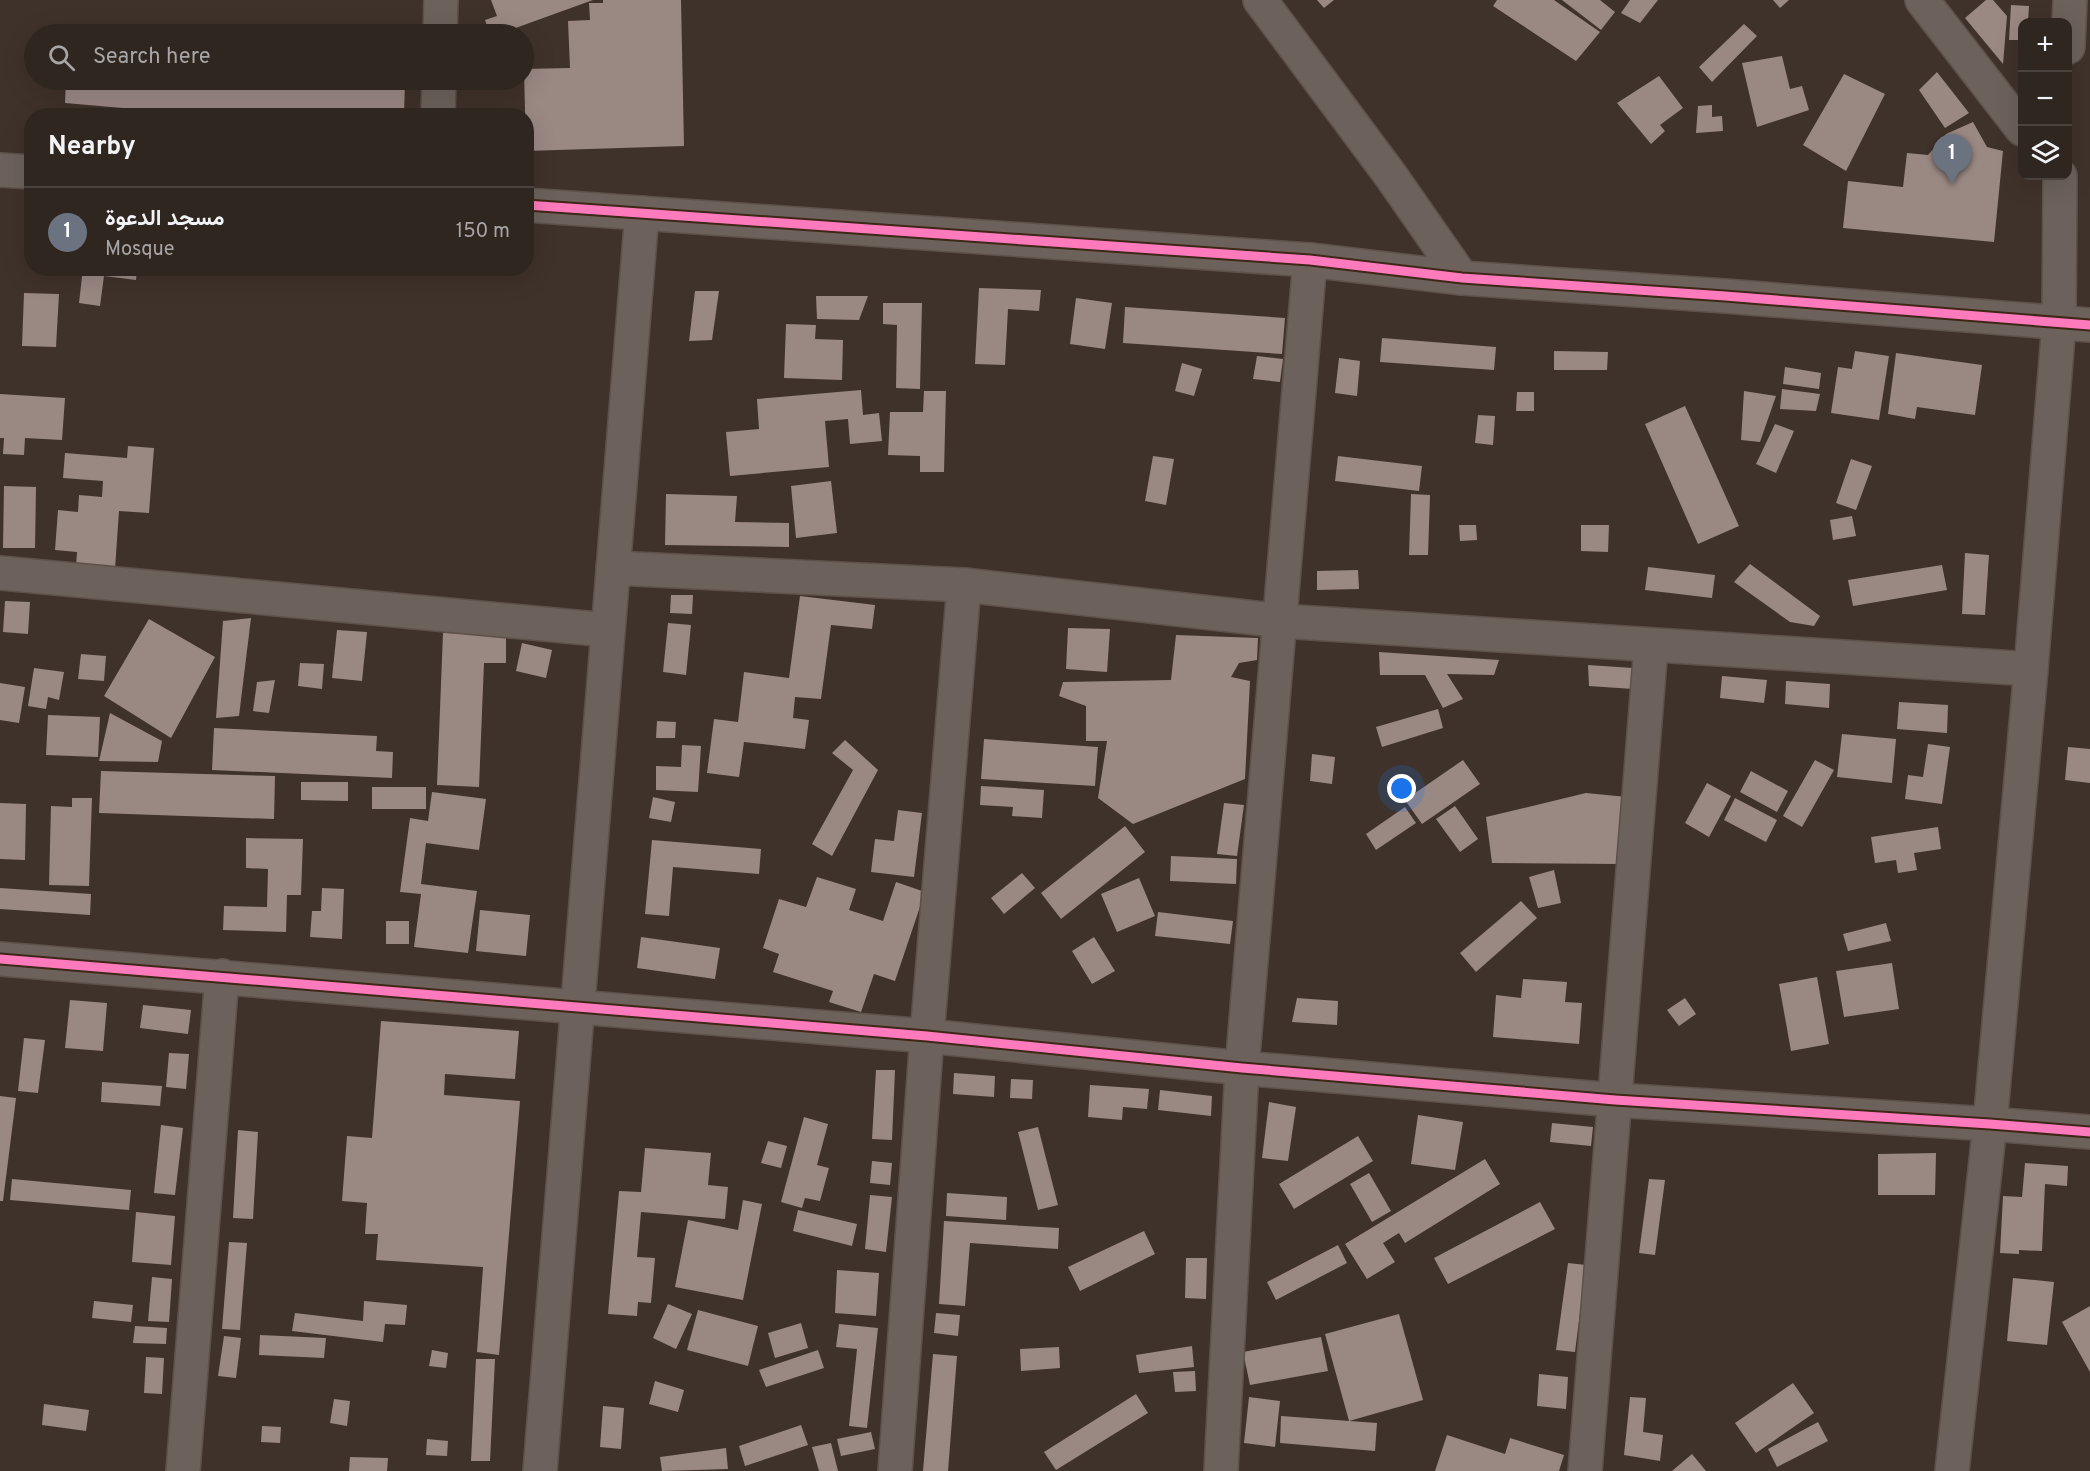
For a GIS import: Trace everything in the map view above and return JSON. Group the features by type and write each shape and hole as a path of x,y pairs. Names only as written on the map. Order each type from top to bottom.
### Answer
{"street":[{"path":"440,24 441,0"},
{"path":"1260,0 1391,176 1462,278"},
{"path":"1922,0 2020,126"},
{"path":"2069,18 2070,0"},
{"path":"438,108 439,90"},
{"path":"0,170 24,172"},
{"path":"1952,1471 1990,1124 2031,669 2074,324 2060,180"},
{"path":"534,206 1310,260 1462,278 1713,295 2074,324"},
{"path":"540,1471 642,213"},
{"path":"1221,1471 1242,1068 1310,260"},
{"path":"613,568 964,585 1281,621 2031,669"},
{"path":"0,573 608,630"},
{"path":"895,1471 927,1036 964,585"},
{"path":"1585,1471 1651,646"},
{"path":"0,959 927,1036 1242,1068 1615,1100 2090,1132"},
{"path":"183,1471 222,976"}],"building":[{"path":"491,0 593,0 527,24 486,24 485,20 497,16"},
{"path":"603,0 681,0 684,146 534,151 534,108 525,108 525,90 534,90 534,69 570,68 568,21 590,20 589,3 603,3"},
{"path":"1317,0 1334,0 1324,8"},
{"path":"1497,0 1554,0 1600,32 1576,61 1493,6"},
{"path":"1562,0 1600,0 1615,12 1601,30"},
{"path":"1630,0 1658,0 1640,23 1621,13"},
{"path":"1773,0 1789,0 1780,8"},
{"path":"1986,0 1993,0 2007,16 2003,64 1965,18"},
{"path":"2011,5 2029,6 2028,18 2018,18 2018,40 2009,40"},
{"path":"1744,24 1757,36 1712,82 1699,67"},
{"path":"1782,56 1790,89 1802,86 1809,110 1757,127 1742,63"},
{"path":"1937,72 1969,113 1945,128 1919,90"},
{"path":"1844,74 1885,94 1846,171 1803,145"},
{"path":"1659,76 1683,108 1660,125 1665,131 1651,144 1617,103"},
{"path":"66,90 405,90 404,108 123,108 65,103"},
{"path":"1712,105 1712,117 1722,116 1723,131 1696,133 1698,106"},
{"path":"1973,122 1987,147 2003,151 1994,242 1843,228 1848,181 1903,187 1907,153 1928,155 1946,134"},
{"path":"82,276 104,276 100,306 79,303"},
{"path":"104,276 136,276 136,280"},
{"path":"979,288 1041,290 1039,311 1008,309 1005,365 975,364"},
{"path":"695,291 719,291 712,340 689,341"},
{"path":"24,293 59,294 56,347 22,346"},
{"path":"816,296 868,296 859,320 817,319"},
{"path":"1076,298 1112,303 1105,349 1070,344"},
{"path":"883,303 922,303 920,389 896,388 897,325 883,324"},
{"path":"1125,307 1285,318 1282,354 1123,343"},
{"path":"786,324 816,325 815,339 843,340 842,380 784,378"},
{"path":"1382,338 1496,347 1494,370 1380,362"},
{"path":"1554,351 1608,352 1607,370 1554,370"},
{"path":"1855,351 1889,356 1879,420 1831,413 1838,367 1852,369"},
{"path":"1896,353 1982,365 1975,415 1917,407 1915,419 1888,414"},
{"path":"1257,356 1283,359 1280,382 1253,379"},
{"path":"1339,358 1360,361 1357,396 1335,393"},
{"path":"1182,363 1202,369 1194,396 1175,391"},
{"path":"1785,367 1821,373 1819,389 1783,384"},
{"path":"1782,389 1820,394 1816,411 1780,409"},
{"path":"861,390 863,415 879,413 882,441 850,444 848,419 825,421 829,467 730,476 726,432 759,429 757,399"},
{"path":"924,391 946,391 944,472 920,472 920,456 888,455 890,412 923,412"},
{"path":"1744,391 1776,396 1760,442 1741,440"},
{"path":"1517,392 1534,392 1534,411 1516,411"},
{"path":"0,394 65,398 62,440 25,438 24,455 3,454 4,438 0,438"},
{"path":"1685,406 1739,526 1698,544 1645,424"},
{"path":"1478,415 1495,416 1493,445 1475,443"},
{"path":"1775,424 1794,431 1776,473 1756,464"},
{"path":"128,446 154,448 149,513 119,511 115,569 76,566 77,552 55,550 58,510 78,512 79,495 102,497 103,481 63,478 65,453 127,458"},
{"path":"1153,456 1174,459 1166,505 1145,501"},
{"path":"1338,456 1422,466 1419,491 1335,481"},
{"path":"1851,459 1872,466 1856,510 1836,503"},
{"path":"831,481 837,533 796,538 791,486"},
{"path":"4,486 36,487 35,548 3,548"},
{"path":"666,494 737,496 735,522 789,523 789,547 665,545"},
{"path":"1411,494 1430,495 1428,555 1409,555"},
{"path":"1852,516 1856,536 1833,540 1830,520"},
{"path":"1459,525 1476,525 1477,540 1460,541"},
{"path":"1581,525 1609,525 1608,552 1581,551"},
{"path":"1965,553 1989,555 1985,615 1962,614"},
{"path":"1750,564 1820,616 1814,626 1790,622 1734,582"},
{"path":"1942,565 1947,590 1853,606 1848,580"},
{"path":"1648,567 1715,575 1712,598 1645,590"},
{"path":"1358,570 1359,589 1317,590 1317,571"},
{"path":"671,595 693,595 692,614 670,613"},
{"path":"800,596 875,605 872,629 831,625 821,699 795,697 793,718 809,720 805,749 744,742 739,777 707,773 714,719 738,722 744,672 789,678"},
{"path":"5,601 30,602 28,634 3,632"},
{"path":"251,618 239,716 216,718 223,621"},
{"path":"149,619 215,657 171,738 104,696"},
{"path":"668,623 691,625 686,675 663,672"},
{"path":"1068,628 1110,629 1107,672 1066,669"},
{"path":"337,630 367,632 362,681 332,678"},
{"path":"443,633 506,635 506,663 484,663 479,787 437,785"},
{"path":"1176,635 1258,638 1257,660 1239,663 1231,677 1250,681 1245,779 1133,824 1098,798 1107,741 1086,741 1086,706 1059,696 1063,682 1171,680"},
{"path":"522,643 552,650 546,678 516,671"},
{"path":"1379,652 1499,660 1494,675 1447,674 1463,699 1443,708 1425,675 1380,675"},
{"path":"81,654 106,656 104,681 78,679"},
{"path":"300,663 324,664 322,689 298,686"},
{"path":"1588,665 1633,668 1633,689 1589,686"},
{"path":"34,668 64,672 59,700 48,697 46,709 28,706"},
{"path":"1722,676 1767,680 1764,703 1720,698"},
{"path":"275,680 269,713 253,711 257,682"},
{"path":"1786,681 1830,684 1829,708 1785,704"},
{"path":"0,683 25,687 19,723 0,720"},
{"path":"1899,702 1948,705 1947,733 1897,729"},
{"path":"1438,709 1443,728 1382,747 1376,727"},
{"path":"110,713 162,741 158,762 99,761"},
{"path":"48,715 100,717 98,757 46,755"},
{"path":"657,721 676,722 675,738 656,738"},
{"path":"214,728 377,736 376,751 393,752 392,778 212,770"},
{"path":"1842,734 1896,739 1892,783 1837,777"},
{"path":"984,739 1098,747 1095,786 981,779"},
{"path":"845,740 878,770 832,856 812,844 853,770 832,753"},
{"path":"1928,744 1950,747 1942,804 1905,799 1908,775 1923,777"},
{"path":"682,745 701,746 698,792 656,790 656,766 681,767"},
{"path":"2068,747 2090,749 2090,783 2065,780"},
{"path":"1312,754 1335,757 1332,784 1310,781"},
{"path":"1463,760 1480,784 1422,824 1405,800"},
{"path":"1815,760 1834,770 1802,827 1783,816"},
{"path":"101,771 275,776 274,819 99,813"},
{"path":"1751,771 1788,791 1777,812 1740,792"},
{"path":"301,782 348,782 348,801 301,800"},
{"path":"1707,783 1731,796 1709,837 1685,823"},
{"path":"981,786 1044,790 1042,818 1012,816 1013,807 980,805"},
{"path":"372,787 426,787 426,809 372,809"},
{"path":"432,792 486,799 479,850 426,843 421,884 477,891 468,953 414,947 421,894 400,892 410,818 428,821"},
{"path":"1586,793 1627,797 1621,864 1492,863 1486,817"},
{"path":"653,797 675,802 671,822 649,818"},
{"path":"72,798 92,798 89,886 49,885 51,806 72,807"},
{"path":"1735,798 1777,820 1766,842 1724,820"},
{"path":"0,803 26,804 25,860 0,859"},
{"path":"1224,803 1244,805 1237,856 1217,854"},
{"path":"1455,806 1478,839 1460,852 1436,819"},
{"path":"1405,807 1416,823 1376,850 1366,834"},
{"path":"898,810 922,813 914,877 871,872 875,839 894,841"},
{"path":"1125,826 1145,852 1061,919 1041,893"},
{"path":"1938,827 1941,849 1914,853 1917,870 1898,873 1896,860 1875,863 1871,837"},
{"path":"246,838 303,839 301,895 287,895 286,932 223,930 224,906 267,907 268,869 246,868"},
{"path":"652,840 761,849 759,874 673,867 669,916 645,914"},
{"path":"1171,856 1237,859 1236,884 1170,881"},
{"path":"1554,870 1561,903 1538,908 1529,877"},
{"path":"1022,873 1035,888 1004,914 991,898"},
{"path":"817,877 856,889 849,910 883,921 896,882 925,892 895,981 874,974 861,1012 829,1002 833,991 773,972 779,954 763,948 779,899 806,907"},
{"path":"1139,878 1155,916 1117,932 1101,894"},
{"path":"0,888 91,894 90,915 0,909"},
{"path":"322,888 344,889 342,939 310,937 312,911 321,911"},
{"path":"1521,901 1537,918 1476,972 1460,953"},
{"path":"480,910 530,915 526,956 476,951"},
{"path":"1158,912 1233,921 1230,944 1155,936"},
{"path":"386,921 409,921 409,944 386,944"},
{"path":"1886,923 1891,941 1848,951 1843,934"},
{"path":"641,937 720,948 715,979 637,968"},
{"path":"1094,937 1115,971 1092,984 1072,951"},
{"path":"1892,963 1899,1009 1844,1017 1836,971"},
{"path":"1817,977 1829,1044 1791,1051 1779,984"},
{"path":"1523,979 1567,982 1565,1002 1582,1003 1579,1044 1493,1037 1496,995 1521,998"},
{"path":"1297,998 1338,1001 1337,1025 1292,1022"},
{"path":"1685,998 1696,1014 1679,1026 1667,1010"},
{"path":"70,1000 107,1003 103,1051 65,1048"},
{"path":"143,1005 191,1010 188,1034 140,1028"},
{"path":"381,1021 519,1031 515,1079 445,1074 444,1095 520,1101 499,1355 477,1352 483,1267 376,1260 378,1234 365,1234 367,1203 342,1201 347,1136 372,1138"},
{"path":"24,1038 45,1040 38,1093 18,1091"},
{"path":"169,1053 189,1054 186,1089 166,1087"},
{"path":"876,1070 895,1070 892,1140 872,1139"},
{"path":"954,1073 995,1076 994,1097 953,1094"},
{"path":"1011,1079 1033,1080 1032,1099 1010,1098"},
{"path":"102,1082 162,1086 160,1106 101,1102"},
{"path":"1090,1085 1149,1089 1147,1109 1123,1107 1122,1120 1088,1117"},
{"path":"1160,1090 1212,1096 1211,1116 1158,1110"},
{"path":"0,1096 16,1098 3,1201 0,1201"},
{"path":"1269,1102 1296,1107 1288,1161 1262,1158"},
{"path":"1418,1115 1463,1122 1455,1170 1411,1164"},
{"path":"804,1117 828,1124 817,1165 829,1168 820,1201 805,1198 802,1208 781,1202"},
{"path":"1552,1123 1593,1127 1591,1146 1550,1142"},
{"path":"161,1125 183,1128 175,1195 154,1193"},
{"path":"1038,1127 1058,1205 1038,1210 1018,1132"},
{"path":"238,1130 258,1132 253,1219 233,1218"},
{"path":"1358,1136 1373,1161 1294,1209 1279,1184"},
{"path":"768,1141 787,1146 781,1168 761,1163"},
{"path":"645,1148 711,1153 708,1185 728,1187 725,1219 641,1212 637,1257 655,1258 651,1303 638,1302 637,1316 608,1314 619,1191 641,1192"},
{"path":"1936,1153 1935,1195 1878,1195 1878,1154"},
{"path":"1485,1159 1500,1184 1405,1243 1399,1233 1383,1243 1395,1262 1367,1279 1345,1244"},
{"path":"872,1161 892,1163 890,1185 870,1183"},
{"path":"2025,1163 2068,1166 2067,1186 2045,1184 2042,1251 2019,1250 2019,1254 2000,1253 2003,1196 2022,1197"},
{"path":"1369,1173 1391,1211 1372,1222 1350,1184"},
{"path":"12,1179 131,1190 129,1210 10,1200"},
{"path":"1649,1179 1665,1180 1655,1255 1639,1253"},
{"path":"947,1193 1007,1197 1006,1220 946,1216"},
{"path":"870,1195 892,1197 886,1252 865,1249"},
{"path":"743,1200 762,1204 743,1300 675,1287 688,1220 738,1230"},
{"path":"1540,1202 1555,1229 1448,1284 1434,1258"},
{"path":"798,1210 857,1224 852,1246 793,1231"},
{"path":"136,1212 175,1216 171,1265 132,1262"},
{"path":"944,1221 1059,1228 1058,1249 970,1243 965,1306 939,1304"},
{"path":"1144,1231 1155,1254 1080,1291 1068,1267"},
{"path":"229,1242 247,1243 240,1330 222,1329"},
{"path":"1338,1245 1347,1263 1276,1300 1267,1282"},
{"path":"1186,1258 1207,1258 1206,1299 1185,1298"},
{"path":"1568,1263 1586,1265 1575,1352 1556,1350"},
{"path":"837,1270 879,1273 876,1316 835,1313"},
{"path":"152,1277 172,1279 169,1322 148,1321"},
{"path":"2013,1278 2054,1282 2047,1345 2007,1341"},
{"path":"94,1301 133,1305 131,1322 92,1318"},
{"path":"364,1301 407,1305 405,1325 385,1324 383,1342 292,1331 295,1313 363,1321"},
{"path":"668,1304 692,1314 676,1349 653,1338"},
{"path":"2090,1306 2090,1372 2062,1322"},
{"path":"698,1310 758,1326 748,1366 687,1350"},
{"path":"936,1313 960,1315 958,1336 934,1333"},
{"path":"1399,1314 1423,1400 1349,1421 1325,1334"},
{"path":"801,1323 808,1348 775,1358 768,1333"},
{"path":"839,1324 878,1328 867,1428 849,1426 857,1349 836,1347"},
{"path":"135,1326 167,1328 166,1344 133,1343"},
{"path":"260,1335 326,1338 324,1358 259,1355"},
{"path":"224,1336 241,1338 236,1378 218,1376"},
{"path":"1321,1337 1328,1371 1250,1385 1243,1352"},
{"path":"1192,1346 1194,1367 1139,1373 1136,1355"},
{"path":"1059,1347 1060,1368 1021,1371 1020,1349"},
{"path":"432,1350 448,1353 446,1368 429,1366"},
{"path":"818,1350 824,1368 766,1387 759,1370"},
{"path":"933,1354 957,1356 948,1471 923,1471"},
{"path":"146,1357 164,1358 162,1394 144,1393"},
{"path":"476,1359 495,1359 490,1461 471,1461"},
{"path":"1195,1371 1196,1391 1175,1392 1173,1372"},
{"path":"1539,1374 1568,1377 1566,1409 1537,1406"},
{"path":"655,1381 684,1390 678,1412 649,1404"},
{"path":"1793,1383 1814,1413 1756,1453 1735,1423"},
{"path":"1136,1394 1148,1413 1056,1470 1044,1452"},
{"path":"1249,1397 1280,1401 1275,1447 1244,1443"},
{"path":"1630,1397 1646,1398 1643,1432 1663,1435 1660,1461 1624,1455"},
{"path":"334,1399 350,1401 347,1426 330,1423"},
{"path":"44,1404 89,1410 86,1431 42,1425"},
{"path":"603,1406 624,1408 621,1449 600,1447"},
{"path":"1281,1416 1377,1423 1375,1451 1280,1443"},
{"path":"1818,1422 1828,1441 1777,1467 1768,1449"},
{"path":"801,1425 808,1445 745,1466 739,1446"},
{"path":"262,1426 281,1427 280,1443 261,1442"},
{"path":"871,1432 875,1449 841,1456 837,1439"},
{"path":"1447,1435 1505,1454 1510,1438 1564,1455 1559,1471 1435,1471"},
{"path":"427,1439 448,1441 447,1456 426,1455"},
{"path":"831,1443 838,1471 819,1471 812,1447"},
{"path":"726,1448 728,1469 662,1471 660,1457"},
{"path":"1692,1454 1706,1471 1672,1471"},
{"path":"350,1457 388,1458 387,1471 349,1471"}],"cycle path":[{"path":"534,206 1310,260 1462,278 2090,325"},
{"path":"0,959 927,1036 1242,1068 1615,1100 2090,1132"}],"place":[{"name":"مسجد الدعوة","path":"1952,184"}]}
